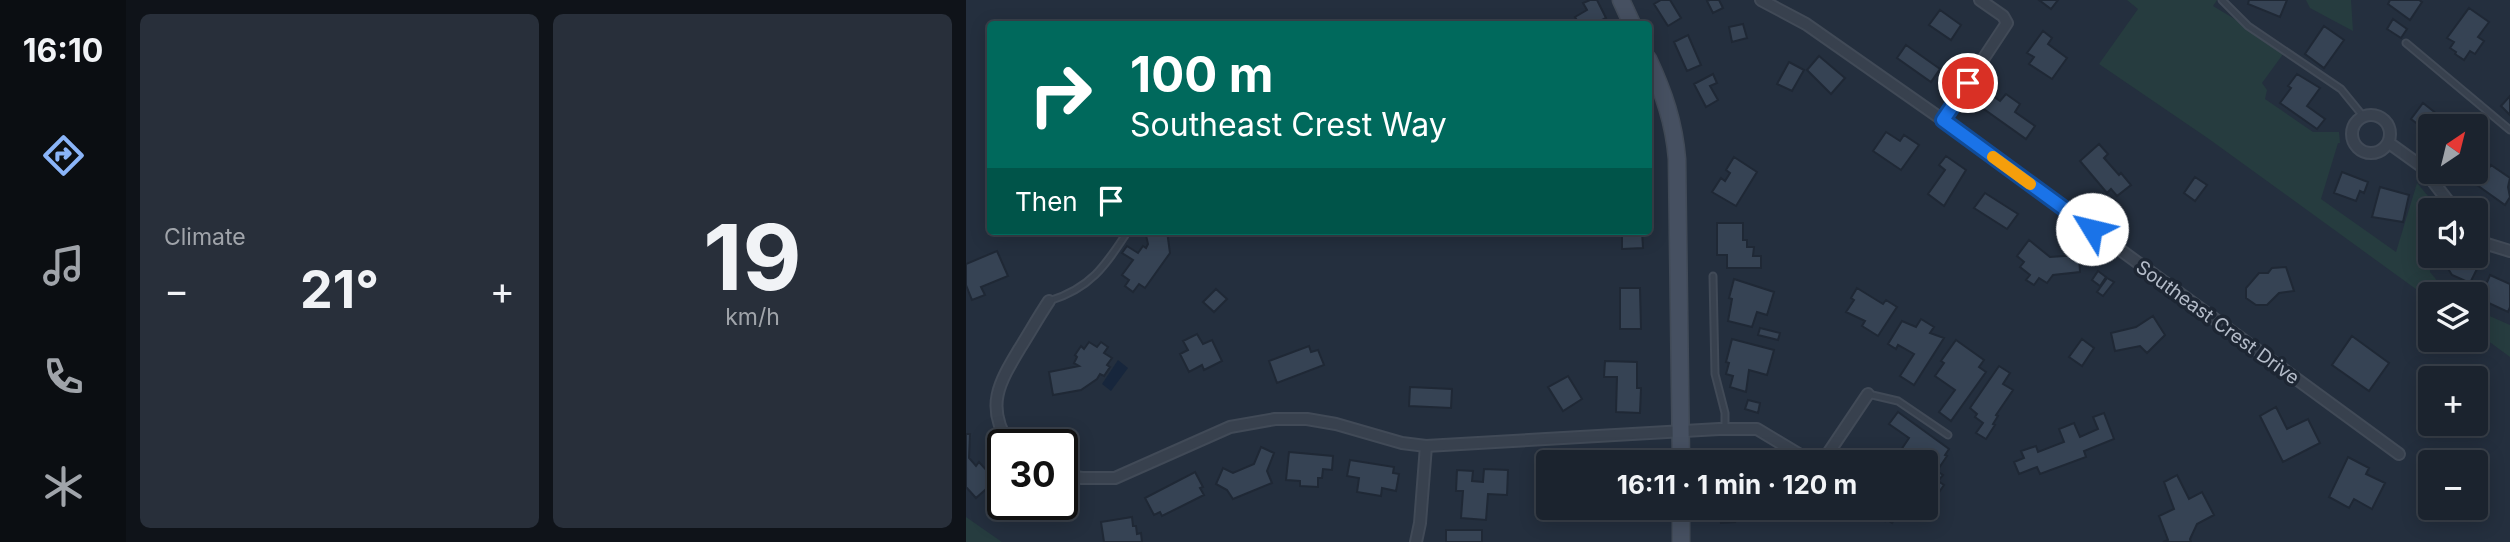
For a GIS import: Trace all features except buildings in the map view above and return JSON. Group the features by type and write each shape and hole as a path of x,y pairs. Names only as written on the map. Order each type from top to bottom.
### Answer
{"main road":[{"path":"1621,0 1631,21"},
{"path":"1652,68 1664,93 1676,139 1681,450"},
{"path":"1681,520 1681,542"}],"street":[{"name":"Southeast Crest Drive","path":"1760,0 1806,24 1943,120 2399,454"},
{"path":"1943,120 2007,23 2003,16 1980,0"},
{"path":"2372,114 2385,120 2390,127 2389,143 2373,153 2359,149 2354,143 2352,131 2358,119 2363,116 2372,114"},
{"path":"2389,143 2421,166 2446,198"},
{"path":"2488,244 2510,251"},
{"path":"1002,429 997,419 997,393 1007,369 1049,300"},
{"path":"1829,450 1868,394"},
{"path":"1078,477 1115,478 1230,427 1275,419 1307,419 1336,424 1402,443 1426,446 1757,429 1794,450"},
{"path":"1416,542 1426,446"}],"lane":[{"path":"2222,0 2248,26 2341,89 2363,116"},
{"path":"2406,43 2510,130"},
{"path":"1049,300 1066,295 1103,269 1125,235"},
{"path":"1713,276 1715,374 1725,413 1726,429"},
{"path":"1868,394 1898,401 1948,435"}],"green space":[{"path":"2127,0 2217,0 2213,6 2286,50 2262,83 2267,90 2265,99 2313,132 2339,132 2340,143 2321,199 2396,252 2417,183 2428,198 2418,198 2418,268 2430,268 2438,282 2418,282 2418,291 2209,139 2099,64 2138,9"},
{"path":"2306,0 2351,0 2353,31 2310,8"},
{"path":"2488,315 2510,325 2510,357 2488,341"},
{"path":"966,517 1002,542 966,542"}],"water":[{"path":"1118,360 1128,368 1111,391 1102,384"}],"slow traffic":[{"path":"1993,157 2030,184"}],"route":[{"path":"1968,83 1943,120 2092,229"}]}
